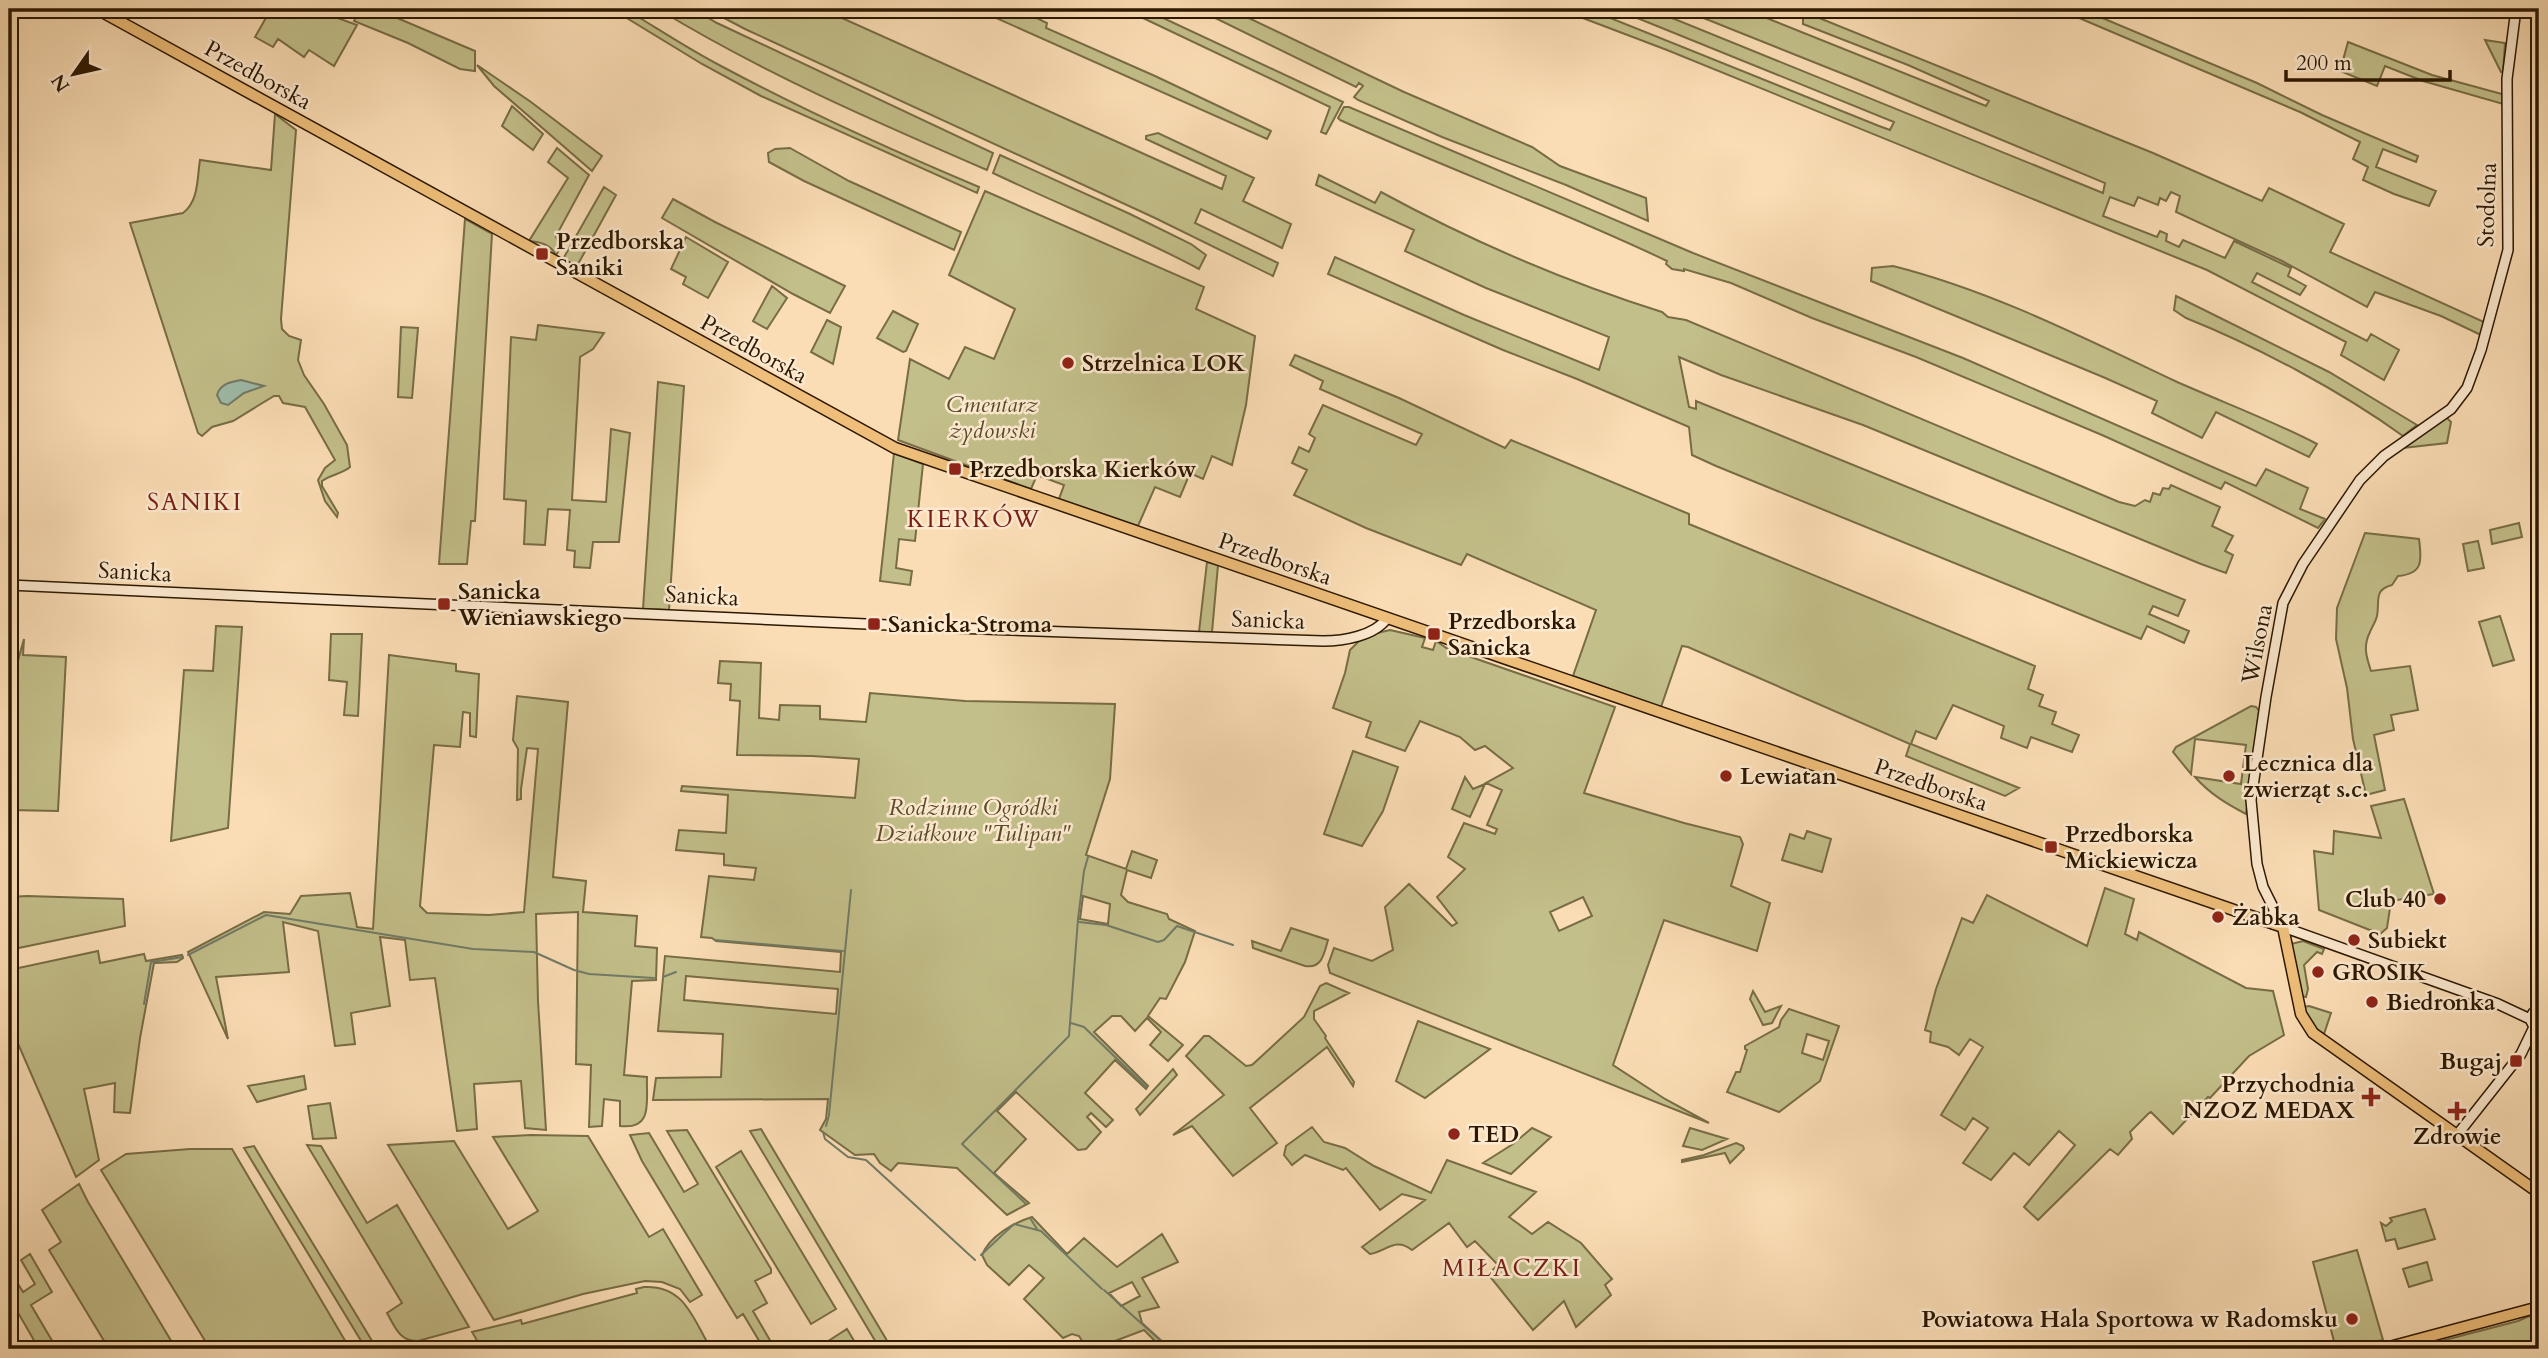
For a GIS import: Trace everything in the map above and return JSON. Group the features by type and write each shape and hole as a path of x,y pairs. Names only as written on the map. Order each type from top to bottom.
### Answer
{"main road":[{"name":"Przedborska","path":"97,9 888,444 2278,925"},
{"path":"2278,925 2299,1007 2304,1021 2313,1033 2539,1193"},
{"path":"2382,1349 2539,1307"}],"street":[{"name":"Stodolna","path":"2463,396 2481,350 2508,250 2507,79 2516,9"},
{"name":"Wilsona","path":"2278,925 2257,864 2251,800 2283,603 2303,564 2360,480 2384,456 2446,413 2463,396"},
{"name":"Sanicka","path":"9,585 954,628 1323,641 1359,635 1381,625 1387,618"},
{"name":"Przedborska","path":"2278,925 2504,1006 2536,1022"},
{"path":"2457,1135 2533,1042 2536,1022"}],"green space":[{"path":"271,9 313,9 357,25 334,66 309,50 304,57 278,39 273,47 255,37"},
{"path":"360,9 376,9 475,51 475,71 460,69 408,43 354,21"},
{"path":"612,9 625,9 709,59 784,99 979,187 977,193 761,96 702,64"},
{"path":"658,9 693,9 717,23 993,153 987,170 778,75"},
{"path":"707,9 822,9 1222,189 1226,176 1146,139 1146,136 1158,133 1254,178 1243,201 1291,224 1282,248 1201,209 1195,223 1278,263 1273,276 1155,218"},
{"path":"976,9 1018,9 1047,23 1046,28 1271,131 1267,139"},
{"path":"1124,9 1144,9 1343,102 1326,134 1321,132 1330,107"},
{"path":"1197,9 1230,9 1404,92 1532,147 1560,166 1646,198 1648,221 1358,100 1354,97 1363,86 1359,83 1356,87"},
{"path":"1559,9 1588,9 1879,126 1890,130 1894,122 1615,9 1650,9 2103,193 2105,183 1681,9 1744,9 1986,106 1989,101 1908,65 1803,24 1803,18 1779,9 1797,9 2153,153 2262,201 2269,188 2344,224 2330,252 2484,322 2481,335 2441,316 2375,292 2367,307 2282,261 2176,212 2180,196 2171,192 2166,201 2160,198 2158,205 2138,197 2134,206 2110,197 2103,216 2157,237 2160,231 2167,234 2166,241 2179,247 2183,240 2225,258 2234,241 2291,268 2288,276 2306,286 2300,295 2257,273 2252,282 2367,341 2371,334 2399,350 2384,380 2341,355 2346,342 2207,270 1667,50"},
{"path":"2058,9 2081,9 2257,83 2322,115 2418,156 2416,162 2383,149 2376,167 2436,191 2429,206 2363,180 2368,167 2353,159 2360,142 2300,112"},
{"path":"2485,40 2505,43 2503,72 2501,72"},
{"path":"2348,42 2432,75 2502,94 2503,104 2423,81 2385,66 2377,86 2340,71"},
{"path":"477,65 602,156 592,171 494,86"},
{"path":"512,106 543,134 533,150 502,126"},
{"path":"1344,107 1693,253 1963,358 2256,486 2266,469 2308,488 2300,509 2325,519 2318,528 2225,482 2221,489 2102,435 1916,357 1812,318 1731,283 1684,269 1672,269 1666,264 1667,261 1627,242 1340,120 1338,118"},
{"path":"275,114 296,130 282,329 289,336 301,340 298,360 304,375 347,445 350,467 322,481 322,486 338,513 337,517 325,501 318,480 325,468 335,460 305,407 283,403 279,396 274,396 233,421 212,427 202,436 198,433 130,223 183,213 195,196 200,160 271,170"},
{"path":"557,148 589,175 556,236 560,249 556,255 544,244 529,241 568,178 548,162"},
{"path":"790,148 849,181 961,232 954,250 804,181 769,162 768,153 775,149"},
{"path":"1000,155 1191,244 1206,255 1199,269 993,173"},
{"path":"1319,175 1375,203 1381,192 1518,259 1662,312 1668,317 1686,320 2119,502 2135,506 2145,500 2150,502 2153,493 2160,495 2163,488 2169,489 2171,485 2220,507 2212,526 2233,536 2225,551 2233,555 2226,573 1863,425 1721,375 1679,357 1689,407 1696,409 1696,401 2185,600 2178,616 2153,606 2149,614 2189,631 2184,643 2147,626 2141,639 1716,466 1692,455 1689,427 1328,274 1335,257 1464,315 1599,370 1609,337 1486,288 1405,251 1414,230 1316,185"},
{"path":"604,187 616,195 577,266 563,259"},
{"name":"Cmentarz żydowski","path":"985,191 1204,287 1196,309 1255,336 1246,405 1232,465 1212,456 1203,479 1190,473 1180,497 1155,487 1138,526 1059,499 1064,485 1037,475 1031,489 898,440 910,359 949,379 965,347 994,359 1015,309 949,275"},
{"path":"673,199 845,286 830,313 662,218"},
{"path":"465,219 492,234 475,521 471,521 467,564 439,564"},
{"path":"686,237 728,262 708,298 683,284 686,277 671,269"},
{"path":"1893,266 1930,276 2002,302 2317,444 2309,457 2216,412 2202,438 2152,413 2157,401 1871,281 1872,268"},
{"path":"772,286 787,298 767,329 753,321"},
{"path":"2176,296 2329,372 2417,425 2403,436 2298,371 2242,342 2186,318 2174,310"},
{"path":"893,311 918,324 906,351 903,352 877,338"},
{"path":"827,320 841,327 833,364 811,352"},
{"path":"538,325 604,333 593,349 580,357 572,500 606,502 611,429 630,433 619,542 593,542 590,568 574,567 575,551 567,550 570,510 548,509 545,545 524,544 526,501 504,499 511,337 536,340"},
{"path":"401,327 418,328 412,398 398,397"},
{"path":"1295,355 1399,398 1505,448 1511,440 1689,514 1689,524 2035,666 2028,689 2043,695 2039,706 2056,712 2052,724 2079,735 2072,752 2031,737 2027,748 2001,738 2004,726 1953,705 1936,739 1916,731 1911,744 2019,788 2005,796 1906,756 1910,744 1688,647 1682,646 1661,707 1573,676 1596,610 1467,554 1461,565 1366,528 1294,495 1307,470 1292,463 1299,447 1309,452 1315,438 1309,434 1323,405 1416,445 1422,434 1320,389 1323,381 1290,365"},
{"path":"658,382 684,386 669,610 643,609"},
{"path":"2443,418 2451,422 2447,443 2402,448"},
{"path":"894,453 923,464 915,541 899,539 896,568 912,571 910,585 880,581"},
{"path":"2519,523 2522,537 2492,544 2490,530"},
{"path":"2365,533 2419,539 2420,554 2416,569 2398,576 2392,585 2380,593 2376,618 2366,642 2371,671 2410,666 2418,710 2391,715 2394,730 2374,735 2385,790 2366,795 2353,739 2347,688 2336,639 2337,608"},
{"path":"2478,541 2484,568 2468,571 2463,544"},
{"path":"1207,562 1218,565 1212,632 1199,632"},
{"path":"2500,616 2514,660 2493,666 2479,622"},
{"path":"216,626 242,627 228,828 171,841 184,670 213,671"},
{"path":"1390,630 1425,638 1422,647 1433,650 1436,641 1448,649 1615,707 1584,793 1740,837 1743,844 1731,886 1770,903 1757,951 1664,920 1613,1065 1665,1099 1709,1123 1330,973 1328,965 1334,948 1372,961 1393,950 1385,907 1409,884 1452,926 1457,923 1437,897 1465,869 1448,857 1464,823 1495,834 1497,829 1487,825 1502,790 1486,783 1513,768 1485,746 1475,750 1460,737 1420,721 1405,751 1366,737 1371,722 1333,708 1350,650 1359,641","holes":["1583,897 1592,916 1559,931 1550,912"]},
{"path":"331,634 362,634 358,716 344,715 347,682 329,680"},
{"path":"24,639 23,655 66,657 58,811 10,810 17,664"},
{"path":"389,655 456,664 456,671 479,674 476,737 470,736 470,713 463,712 460,747 434,745 420,906 427,913 489,915 524,912 538,749 527,748 521,799 517,800 518,749 513,740 517,696 568,702 553,877 586,881 583,912 637,916 635,946 657,948 656,980 632,981 624,1075 647,1077 646,1112 638,1123 620,1126 620,1101 604,1099 602,1126 589,1127 591,1065 576,1064 578,912 536,914 546,1130 525,1128 521,1081 474,1084 477,1129 457,1131 435,978 410,980 405,940 380,937 390,1006 351,1013 355,1044 335,1046 318,931 283,922 289,972 216,977 228,1039 188,952 264,912 290,914 301,896 350,893 357,927 373,929"},
{"name":"Rodzinne Ogródki Działkowe \"Tulipan\"","path":"720,661 761,663 759,718 779,720 780,705 820,706 820,719 866,722 870,693 965,701 1115,704 1110,779 1086,855 1126,869 1132,851 1157,860 1151,878 1127,870 1121,895 1128,902 1167,914 1169,919 1195,931 1185,962 1166,999 1160,998 1148,1016 1183,1045 1168,1061 1150,1045 1161,1032 1147,1018 1135,1031 1121,1016 1112,1016 1094,1032 1148,1086 1146,1089 1115,1060 1085,1093 1113,1120 1106,1127 1091,1113 1087,1117 1101,1132 1086,1149 1078,1150 1016,1092 997,1111 1026,1139 994,1173 1029,1203 1007,1215 957,1168 898,1163 891,1171 880,1163 874,1154 855,1155 820,1130 826,1119 828,1099 653,1100 656,1078 721,1077 723,1034 658,1031 665,956 840,972 841,952 716,941 701,937 709,876 754,880 756,868 724,865 724,854 676,850 679,830 726,833 728,795 681,791 682,786 855,798 859,759 737,755 740,701 730,700 731,684 718,683","holes":["1083,896 1110,904 1108,924 1080,919","686,976 838,989 836,1014 684,1000"]},
{"path":"2251,706 2259,711 2246,814 2219,798 2195,777 2241,784 2246,745 2195,739 2191,774 2173,752 2176,747"},
{"path":"1353,751 1398,767 1383,811 1362,846 1324,834"},
{"path":"1465,777 1473,789 1485,784 1470,817 1452,809"},
{"path":"2404,799 2434,894 2391,901 2387,928 2380,934 2319,910 2314,851 2333,854 2334,831 2381,838 2371,806"},
{"path":"1807,831 1831,839 1822,872 1782,860 1790,834 1804,839"},
{"path":"2105,888 2134,899 2125,934 2137,940 2139,932 2246,988 2273,991 2284,1035 2249,1056 2173,1134 2149,1113 2130,1132 2132,1139 2118,1155 2110,1149 2038,1220 2024,1207 2075,1145 2059,1131 2029,1165 2014,1153 1991,1180 1963,1163 1988,1128 1973,1118 1965,1130 1941,1115 1983,1047 1970,1039 1959,1055 1948,1047 1930,1042 1931,1032 1925,1030 1936,989 1962,918 1973,923 1987,895 2087,946"},
{"path":"9,897 123,899 125,926 9,950"},
{"path":"1291,928 1328,940 1319,963 1305,966 1253,948 1252,941 1281,951"},
{"path":"2303,941 2324,949 2322,954 2317,952 2304,965 2308,989 2306,997 2301,996 2291,944"},
{"path":"98,951 100,963 144,954 146,961 182,955 183,958 177,962 154,963 130,1113 114,1112 115,1083 84,1089 99,1160 76,1177 9,1023 9,970"},
{"path":"1326,983 1349,993 1314,1011 1314,1019 1354,1082 1353,1086 1327,1047 1250,1108 1277,1143 1233,1176 1192,1126 1173,1135 1224,1095 1186,1056 1204,1036 1209,1036 1246,1066 1252,1065 1304,1017 1320,986"},
{"path":"1753,991 1765,1012 1781,1006 1772,1023 1763,1025 1750,999"},
{"path":"2309,1006 2331,1013 2324,1034 2308,1019 2303,1007"},
{"path":"1789,1009 1839,1026 1820,1081 1779,1112 1727,1092 1736,1072 1740,1072 1747,1050 1745,1046 1779,1027","holes":["1807,1034 1829,1041 1823,1060 1802,1053"]},
{"path":"1418,1021 1490,1049 1425,1098 1396,1081"},
{"path":"1173,1069 1177,1075 1140,1115 1136,1109"},
{"path":"304,1076 306,1089 257,1102 248,1086"},
{"path":"330,1103 336,1138 313,1139 308,1106"},
{"path":"1312,1127 1324,1142 1345,1148 1374,1166 1431,1193 1447,1160 1536,1192 1509,1217 1532,1234 1548,1222 1581,1243 1612,1279 1605,1285 1611,1295 1576,1327 1564,1301 1533,1330 1488,1274 1498,1265 1475,1241 1467,1247 1449,1223 1412,1250 1396,1245 1370,1254 1362,1247 1425,1200 1402,1194 1380,1210 1346,1168 1343,1170 1305,1155 1292,1165 1284,1155 1286,1146"},
{"path":"1532,1128 1551,1137 1511,1174 1483,1163 1513,1144"},
{"path":"1690,1128 1727,1139 1702,1150 1683,1146"},
{"path":"761,1129 892,1349 880,1349 750,1131"},
{"path":"687,1130 771,1269 771,1273 755,1281 767,1303 753,1311 775,1349 764,1349 743,1314 737,1318 642,1161 630,1135 649,1133 684,1192 698,1184 667,1131"},
{"path":"588,1136 649,1237 663,1229 702,1295 690,1302 680,1289 662,1282 645,1281 583,1294 494,1320 388,1145 454,1141 508,1229 538,1211 493,1137"},
{"path":"1736,1143 1744,1149 1730,1163 1725,1153 1682,1162 1682,1160"},
{"path":"307,1145 321,1146 367,1223 397,1205 469,1327 418,1341 407,1339 399,1333 387,1313 402,1303"},
{"path":"254,1146 377,1349 366,1349 244,1148"},
{"path":"232,1149 350,1349 210,1349 101,1170 126,1154"},
{"path":"741,1151 836,1309 811,1324 716,1167"},
{"path":"79,1184 176,1349 109,1349 49,1250 61,1242 42,1210"},
{"path":"2425,1209 2435,1239 2398,1249 2395,1239 2386,1241 2381,1223 2386,1226 2392,1221 2390,1218"},
{"path":"1032,1217 1067,1254 1084,1238 1117,1267 1162,1234 1178,1262 1142,1278 1159,1307 1139,1312 1142,1323 1167,1346 1162,1348 1144,1330 1094,1349 1085,1349 1079,1336 1072,1334 1063,1338 1024,1299 1044,1278 1029,1265 1009,1285 987,1265 982,1255 996,1236","holes":["1132,1282 1140,1296 1121,1306 1109,1293"]},
{"name":"Powiatowa Hala Sportowa w Radomsku","path":"2357,1250 2383,1340 2342,1349 2335,1345 2313,1262"},
{"path":"30,1254 52,1292 31,1305 57,1349 39,1349 9,1297 9,1269 23,1292 35,1284 21,1260"},
{"path":"2427,1262 2432,1280 2409,1287 2403,1269"},
{"path":"658,1288 678,1298 693,1316 711,1349 482,1349 472,1332 521,1320 522,1324 637,1293 636,1289"},
{"path":"2539,1312 2539,1349 2410,1349 2518,1321"},
{"path":"847,1329 859,1349 824,1349 822,1345"}],"shaded area":[{"path":"241,380 264,386 244,393 228,405 221,403 217,395 220,388"}],"waterway":[{"path":"1025,1203 962,1144 1069,1036 1078,919 1088,857"},
{"path":"826,1126 851,890"},
{"path":"188,955 266,915 473,949 534,952 589,974 654,978"},
{"path":"1079,922 1106,925 1158,942 1164,940 1177,926 1233,945"},
{"path":"715,940 843,951"},
{"path":"144,1004 151,962 183,957"},
{"path":"663,977 676,972"},
{"path":"1071,1023 1084,1027 1146,1087"},
{"path":"823,1132 825,1139 848,1157 866,1160 975,1260"},
{"path":"1030,1218 1037,1229"},
{"path":"981,1255 1014,1224 1041,1231 1102,1289"},
{"path":"1104,1290 1170,1349"}],"place":[{"name":"Przedborska Saniki","path":"542,254"},
{"name":"Strzelnica LOK","path":"1068,363"},
{"name":"Przedborska Kierków","path":"955,469"},
{"name":"Sanicka Wieniawskiego","path":"444,604"},
{"name":"Sanicka Stroma","path":"874,624"},
{"name":"Przedborska Sanicka","path":"1434,634"},
{"name":"Lewiatan","path":"1726,776"},
{"name":"Lecznica dla zwierząt s.c.","path":"2229,776"},
{"name":"Przedborska Mickiewicza","path":"2051,847"},
{"name":"Club 40","path":"2440,899"},
{"name":"Żabka","path":"2218,917"},
{"name":"Subiekt","path":"2354,940"},
{"name":"GROSIK","path":"2318,972"},
{"name":"Biedronka","path":"2372,1002"},
{"name":"Bugaj","path":"2516,1061"},
{"name":"Przychodnia NZOZ MEDAX","path":"2371,1097"},
{"name":"Zdrowie","path":"2457,1111"},
{"name":"TED","path":"1454,1134"},
{"name":"Powiatowa Hala Sportowa w Radomsku","path":"2352,1319"}],"district":[{"name":"SANIKI","path":"195,502"},
{"name":"KIERKÓW","path":"974,519"},
{"name":"MIŁACZKI","path":"1512,1268"}]}
